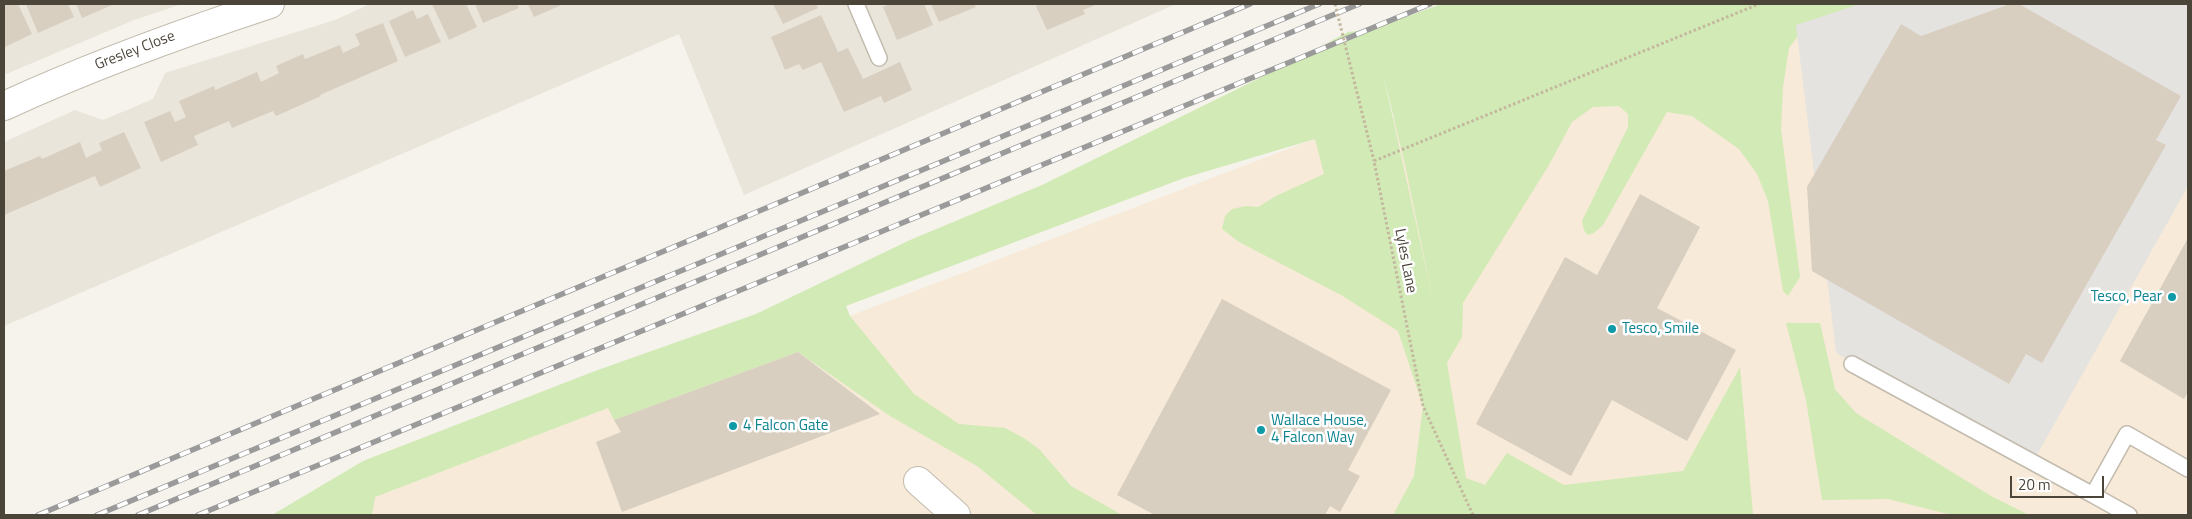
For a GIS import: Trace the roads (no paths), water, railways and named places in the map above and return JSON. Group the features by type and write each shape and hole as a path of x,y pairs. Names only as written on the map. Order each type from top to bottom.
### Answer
{"street":[{"name":"Gresley Close","path":"4,106 99,64 174,36 270,4"},
{"path":"918,481 956,515"}],"lane":[{"path":"856,4 879,58"},
{"path":"1852,364 2129,515"},
{"path":"2093,495 2127,434 2188,469"}],"railway":[{"path":"38,515 1250,4"},
{"path":"97,515 1319,4"},
{"path":"138,515 1359,4"},
{"path":"198,515 1430,4"}],"place":[{"name":"Tesco, Pear","path":"2172,297"},
{"name":"Tesco, Smile","path":"1612,329"},
{"name":"4 Falcon Gate","path":"733,426"},
{"name":"Wallace House, 4 Falcon Way","path":"1261,430"}]}
